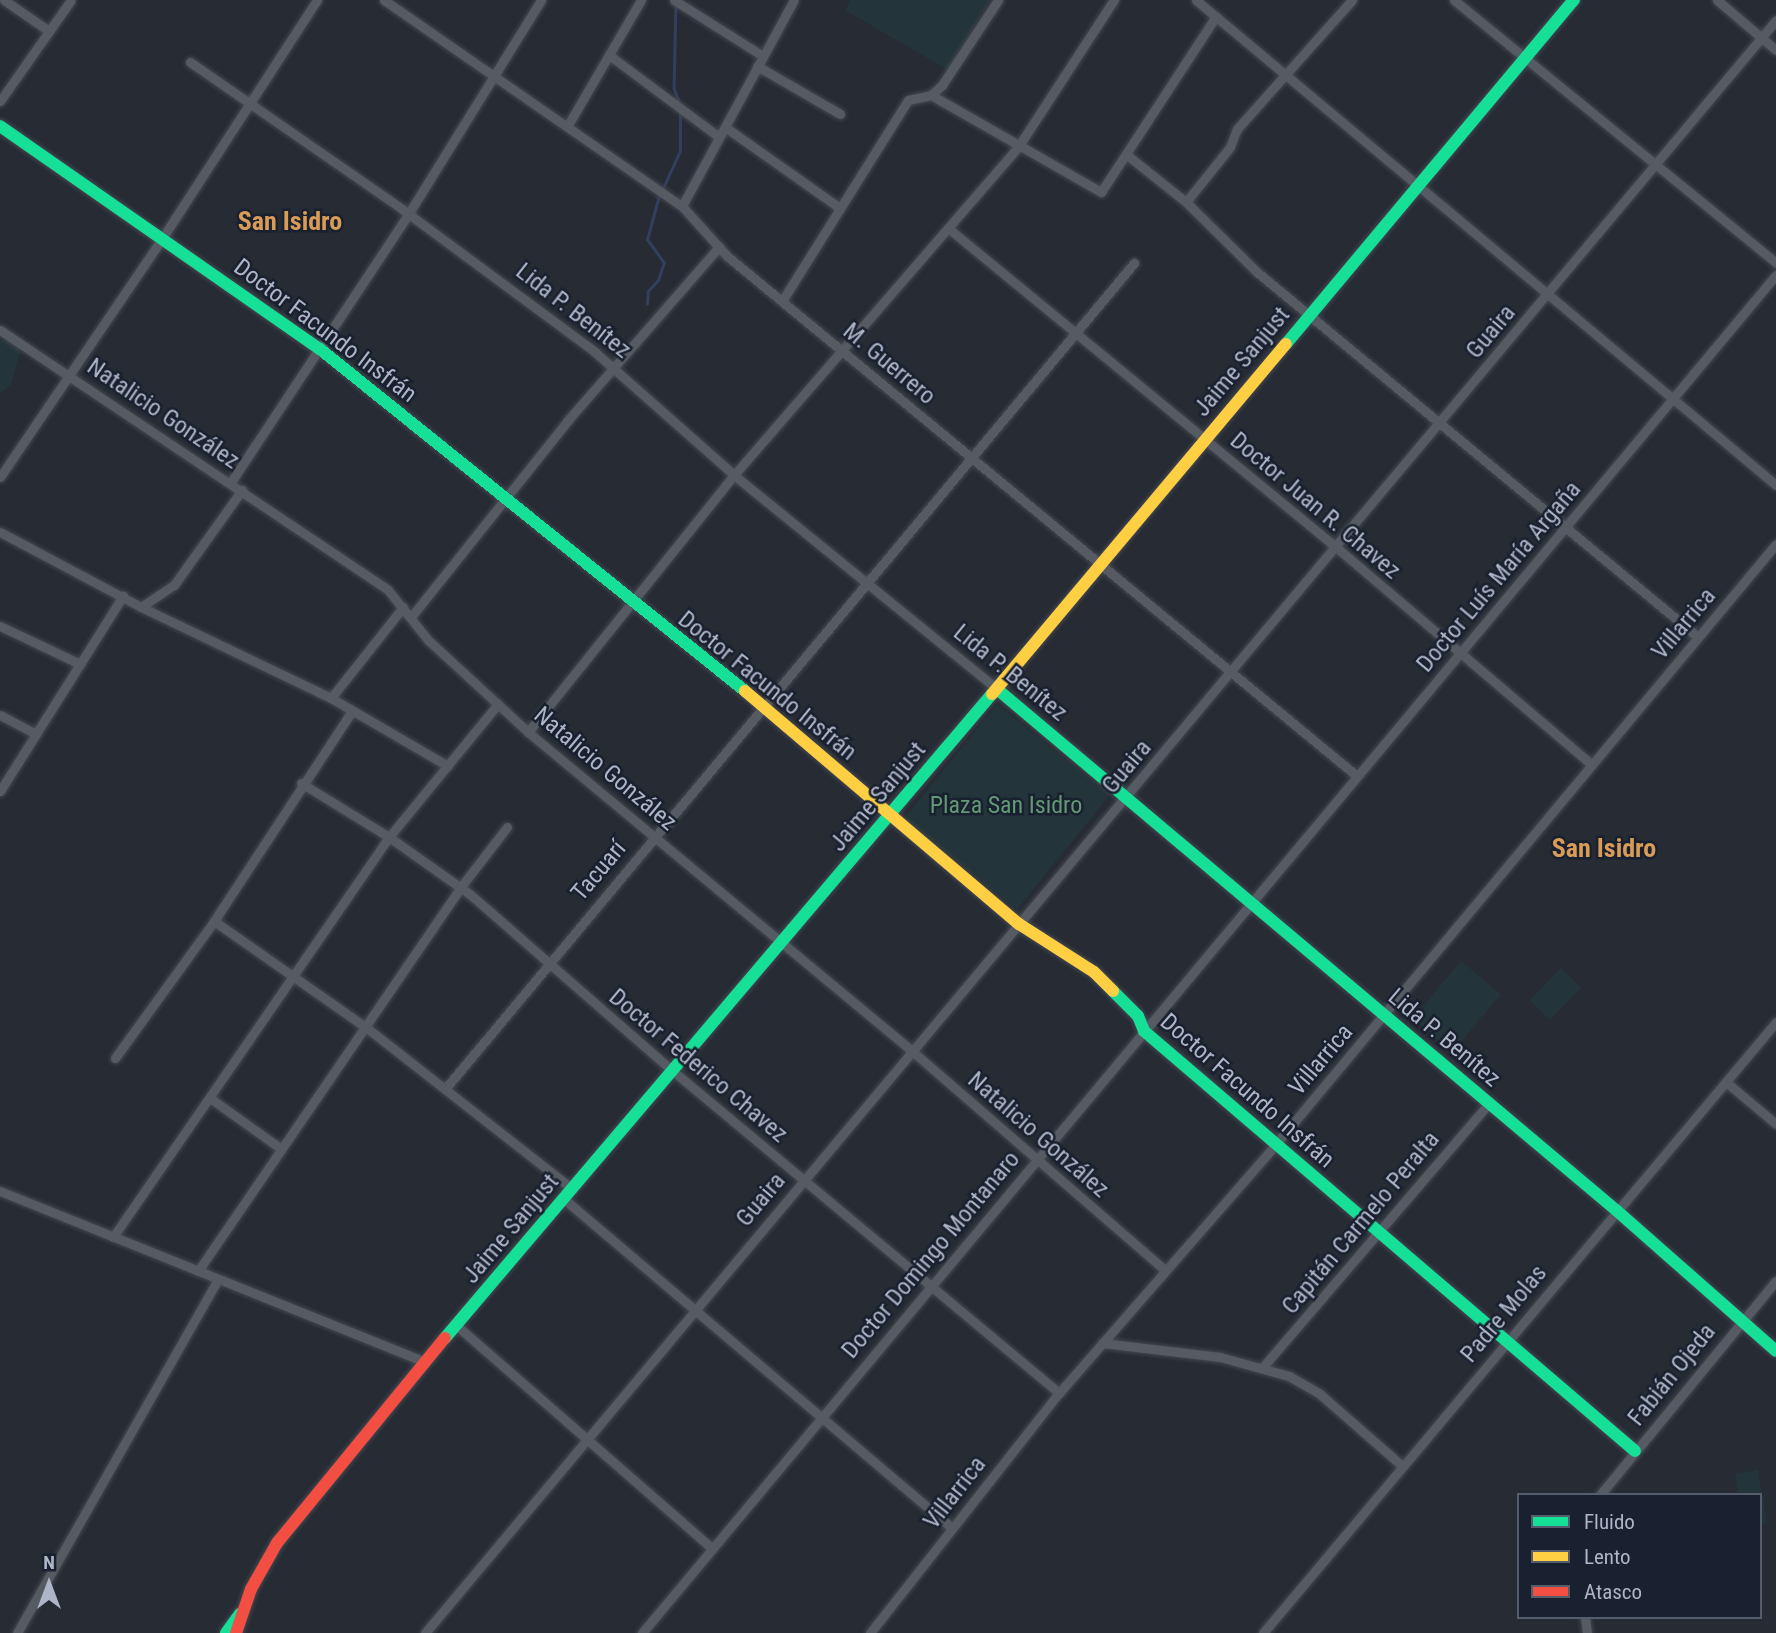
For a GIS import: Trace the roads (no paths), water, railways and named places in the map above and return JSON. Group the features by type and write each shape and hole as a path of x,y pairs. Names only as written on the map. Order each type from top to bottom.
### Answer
{"street":[{"path":"4,0 49,31"},
{"path":"0,101 71,0"},
{"path":"0,477 163,237 317,0"},
{"name":"M. Guerrero","path":"384,0 497,74 682,206 719,247 782,301 1357,776"},
{"path":"568,125 641,0"},
{"path":"674,0 763,56"},
{"path":"682,206 794,0"},
{"path":"782,301 908,100 931,95 998,0"},
{"path":"528,732 734,475 1018,147 1114,0"},
{"path":"1196,0 1286,72 1776,485"},
{"path":"1186,202 1230,147 1237,129 1352,0"},
{"path":"1454,0 1776,263"},
{"name":"Jaime Sanjust","path":"236,1633 240,1615 277,1544 301,1510 997,689 1574,0"},
{"path":"1717,0 1776,50"},
{"path":"231,482 409,214 497,74 537,2"},
{"path":"931,95 1101,192 1216,16"},
{"name":"Guaira","path":"425,1633 1776,20"},
{"path":"609,55 719,136"},
{"name":"Lida P. Benítez","path":"190,62 409,214 614,369 734,475 1127,797 1616,1210 1776,1351"},
{"path":"757,66 840,114"},
{"name":"Doctor Facundo Insfrán","path":"0,126 163,237 320,349 631,603 762,704 1019,924 1094,972 1138,1016 1144,1031 1635,1451"},
{"path":"725,127 840,208"},
{"path":"1127,155 1186,202 1257,272 1441,421 1698,637"},
{"name":"Doctor Juan R. Chavez","path":"948,228 1336,547 1591,764"},
{"path":"411,617 614,369 719,247"},
{"name":"Tacuarí","path":"444,1089 762,704 867,584 969,456 1077,334 1134,263"},
{"name":"Doctor Luís María Argaña","path":"1251,903 1776,275"},
{"name":"Natalicio González","path":"0,330 231,482 388,590 428,640 528,732 911,1050 1164,1269"},
{"path":"141,607 174,585 242,490"},
{"path":"0,532 141,607 331,698 448,766"},
{"name":"Villarrica","path":"870,1633 1059,1393 1275,1144 1776,544"},
{"path":"0,791 123,597"},
{"path":"331,698 403,607"},
{"path":"0,626 80,664"},
{"path":"113,1237 296,977 389,837 498,705"},
{"path":"115,1058 214,921 301,783 352,711"},
{"path":"0,715 36,734"},
{"name":"Doctor Federico Chavez","path":"301,783 389,837 460,888 802,1180 1059,1393"},
{"path":"198,1271 367,1028 460,888 507,827"},
{"name":"Doctor Domingo Montanaro","path":"642,1633 1251,903"},
{"path":"214,921 367,1028 444,1089 568,1194 694,1309 820,1418 952,1528"},
{"name":"Padre Molas","path":"1263,1633 1401,1465 1776,1022"},
{"path":"1726,1082 1776,1124"},
{"path":"211,1098 281,1148"},
{"name":"Capitán Carmelo Peralta","path":"1262,1368 1489,1103"},
{"path":"1,1194 425,1362"},
{"path":"17,1633 218,1279"},
{"name":"Fabián Ojeda","path":"1602,1493 1742,1319 1776,1281"},
{"path":"456,1325 712,1548"},
{"path":"1102,1343 1220,1357 1262,1368 1320,1394 1401,1465"},
{"path":"226,1633 240,1615"},
{"path":"240,1615 243,1633"}],"waterway":[{"path":"676,3 674,88 680,104"},
{"path":"647,304 648,291 658,280 664,263 647,240 658,199 680,151 680,111"}],"district":[{"name":"San Isidro","path":"290,222"},
{"name":"San Isidro","path":"1604,849"}],"park label":[{"name":"Plaza San Isidro","path":"1006,806"}]}
